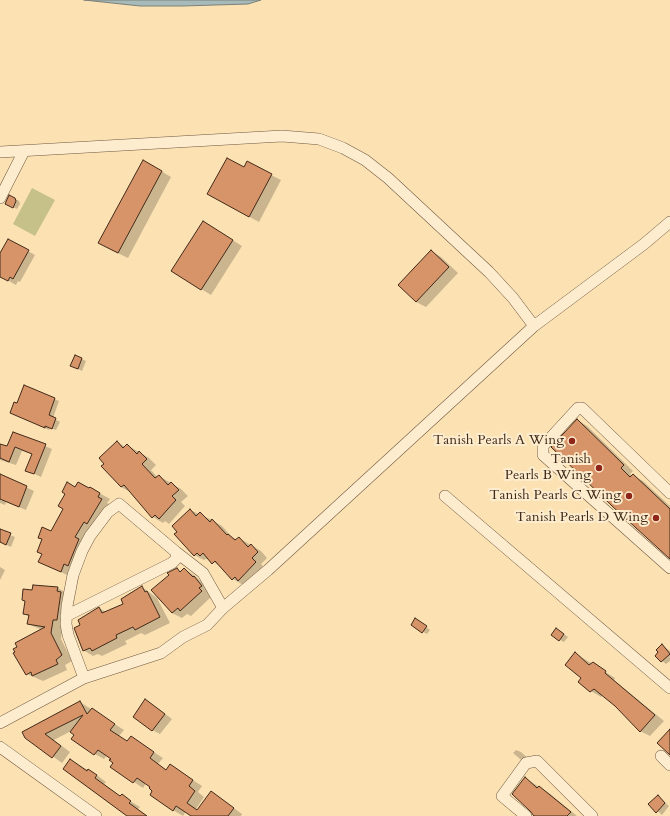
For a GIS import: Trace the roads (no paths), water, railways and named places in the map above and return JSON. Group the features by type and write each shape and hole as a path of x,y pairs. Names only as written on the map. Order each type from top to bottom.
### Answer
{"street":[{"path":"0,152 282,136 319,139 342,148 365,160 388,178 489,272 513,298 534,326"},
{"path":"0,198 24,151"},
{"path":"0,723 84,678 161,653 183,637 207,625 223,608 274,565 534,326 644,244 670,222"},
{"path":"670,493 582,408 578,408 542,446 543,455 670,568"},
{"path":"445,496 670,688"},
{"path":"84,678 68,635 66,616 73,575 82,551 99,523 114,506 119,504 203,573 223,608"},
{"path":"66,616 172,564 177,558 176,552"},
{"path":"0,747 96,816"},
{"path":"661,756 670,765"},
{"path":"526,816 502,796 526,763 537,761 592,816"}],"place":[{"name":"Tanish Pearls A Wing","path":"572,441"},
{"name":"Tanish Pearls B Wing","path":"599,468"},
{"name":"Tanish Pearls C Wing","path":"629,496"},
{"name":"Tanish Pearls D Wing","path":"656,518"}]}
